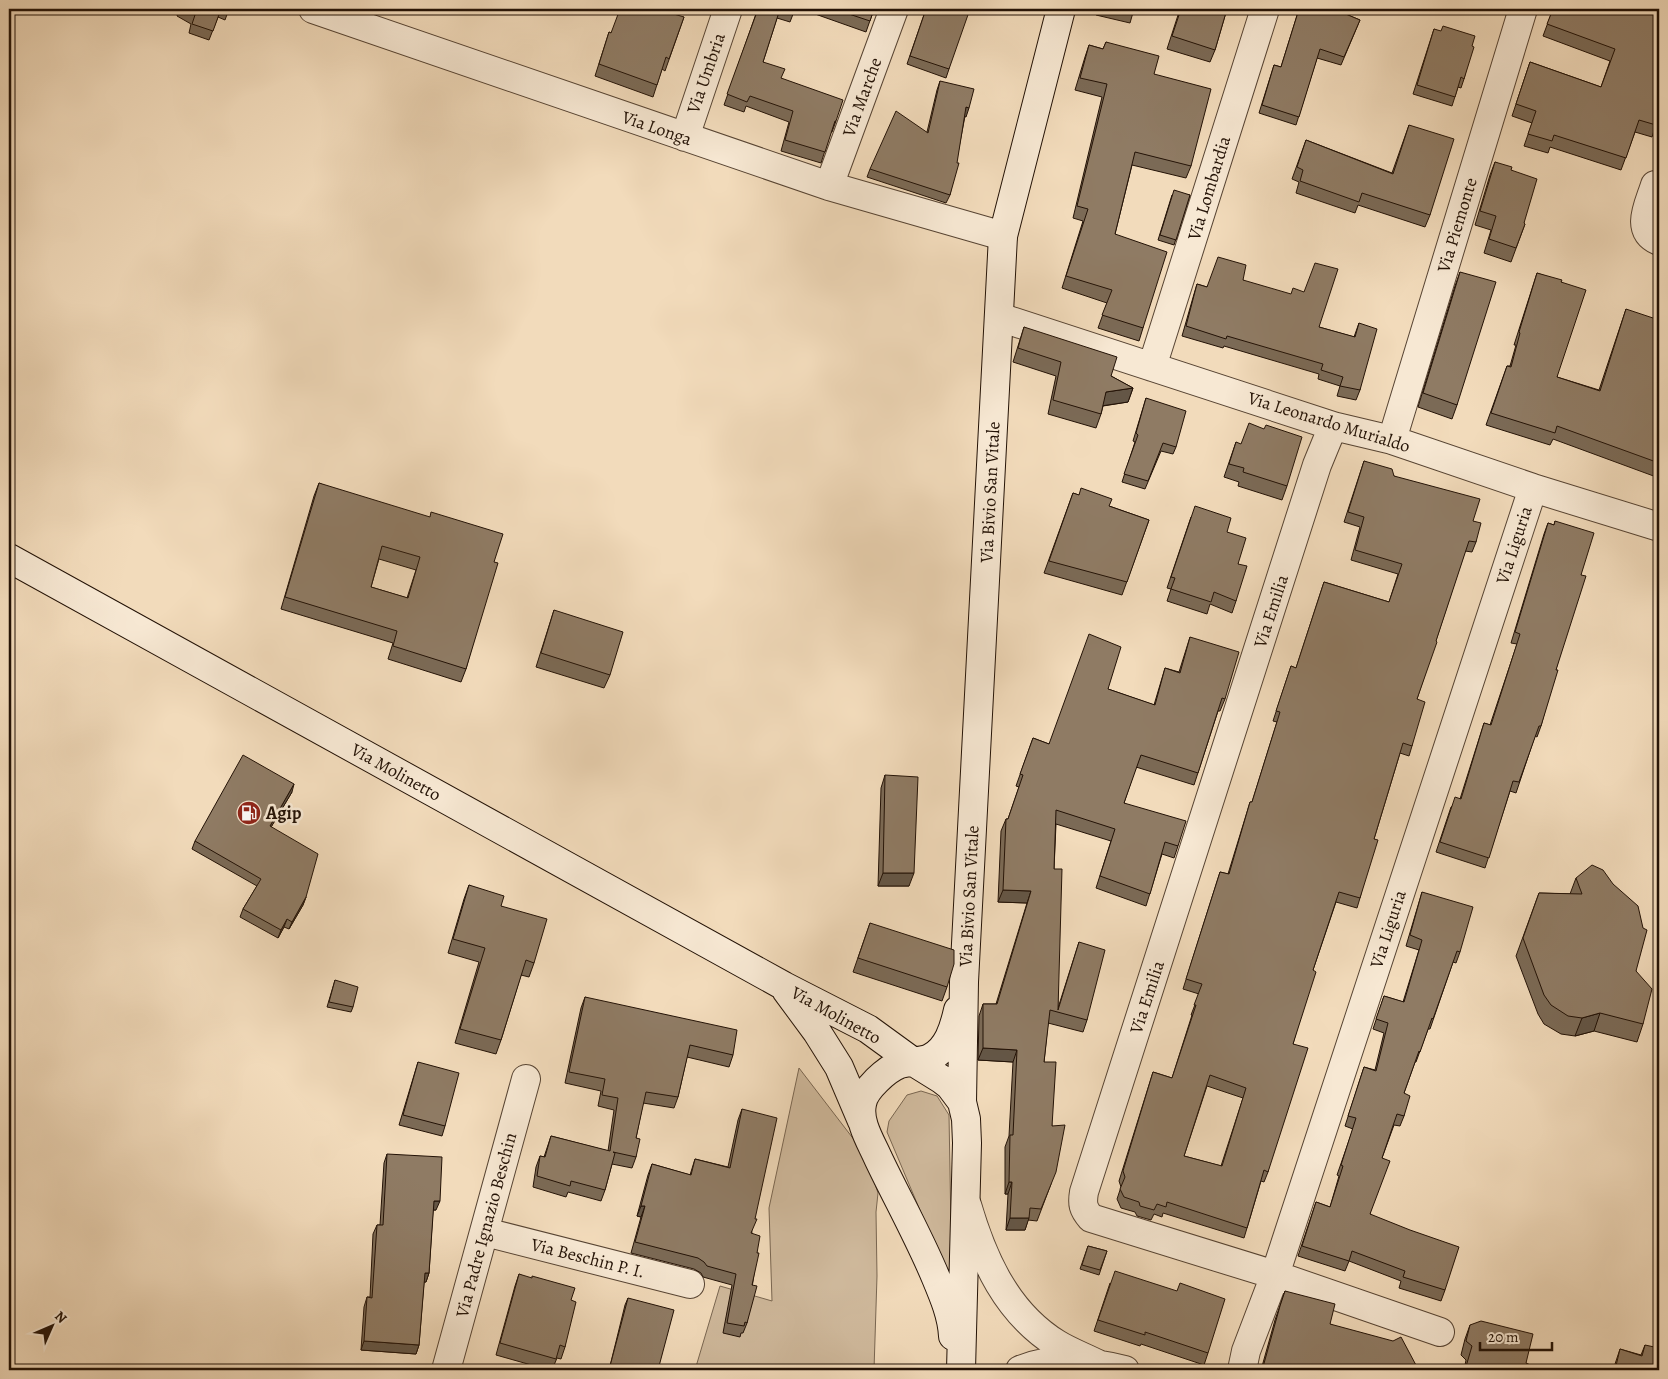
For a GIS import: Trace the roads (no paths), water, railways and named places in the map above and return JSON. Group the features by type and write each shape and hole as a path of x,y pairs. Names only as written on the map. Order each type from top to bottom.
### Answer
{"street":[{"name":"Via Longa","path":"313,9 829,186 1003,236"},
{"name":"Via Umbria","path":"685,137 728,9"},
{"name":"Via Marche","path":"829,186 894,9"},
{"name":"Via Bivio San Vitale","path":"962,1370 967,1205 966,1119 962,1102 964,982 1003,236 1061,9"},
{"name":"Via Lombardia","path":"1152,367 1265,9"},
{"name":"Via Piemonte","path":"1392,440 1523,9"},
{"path":"1655,186 1645,220 1646,230 1650,237 1659,241"},
{"name":"Via Leonardo Murialdo","path":"998,317 1334,426 1392,440 1533,488 1659,527"},
{"name":"Via Emilia","path":"1334,426 1317,465 1082,1202 1084,1210 1091,1218 1275,1275 1440,1332"},
{"name":"Via Liguria","path":"1242,1370 1246,1351 1275,1275 1533,488"},
{"name":"Via Molinetto","path":"9,558 784,986 868,1029 912,1061"},
{"name":"Via Bivio San Vitale","path":"955,1370 952,1321 942,1292 926,1252 895,1194 868,1136 863,1119 862,1104 869,1088 892,1068 912,1061 931,1058 937,1053 951,1036 964,982"},
{"name":"Via Molinetto","path":"784,986 839,1067 868,1136"},
{"name":"Via Bivio San Vitale","path":"912,1061 950,1086 962,1102"},
{"name":"Via Padre Ignazio Beschin","path":"446,1370 526,1079"},
{"path":"967,1205 975,1234 992,1274 1022,1316 1056,1344 1098,1364"},
{"name":"Via Beschin P. I.","path":"485,1232 690,1284"},
{"path":"1020,1370 1035,1364 1047,1363 1098,1364 1125,1370"}],"place":[{"name":"Agip","path":"249,813"}]}
